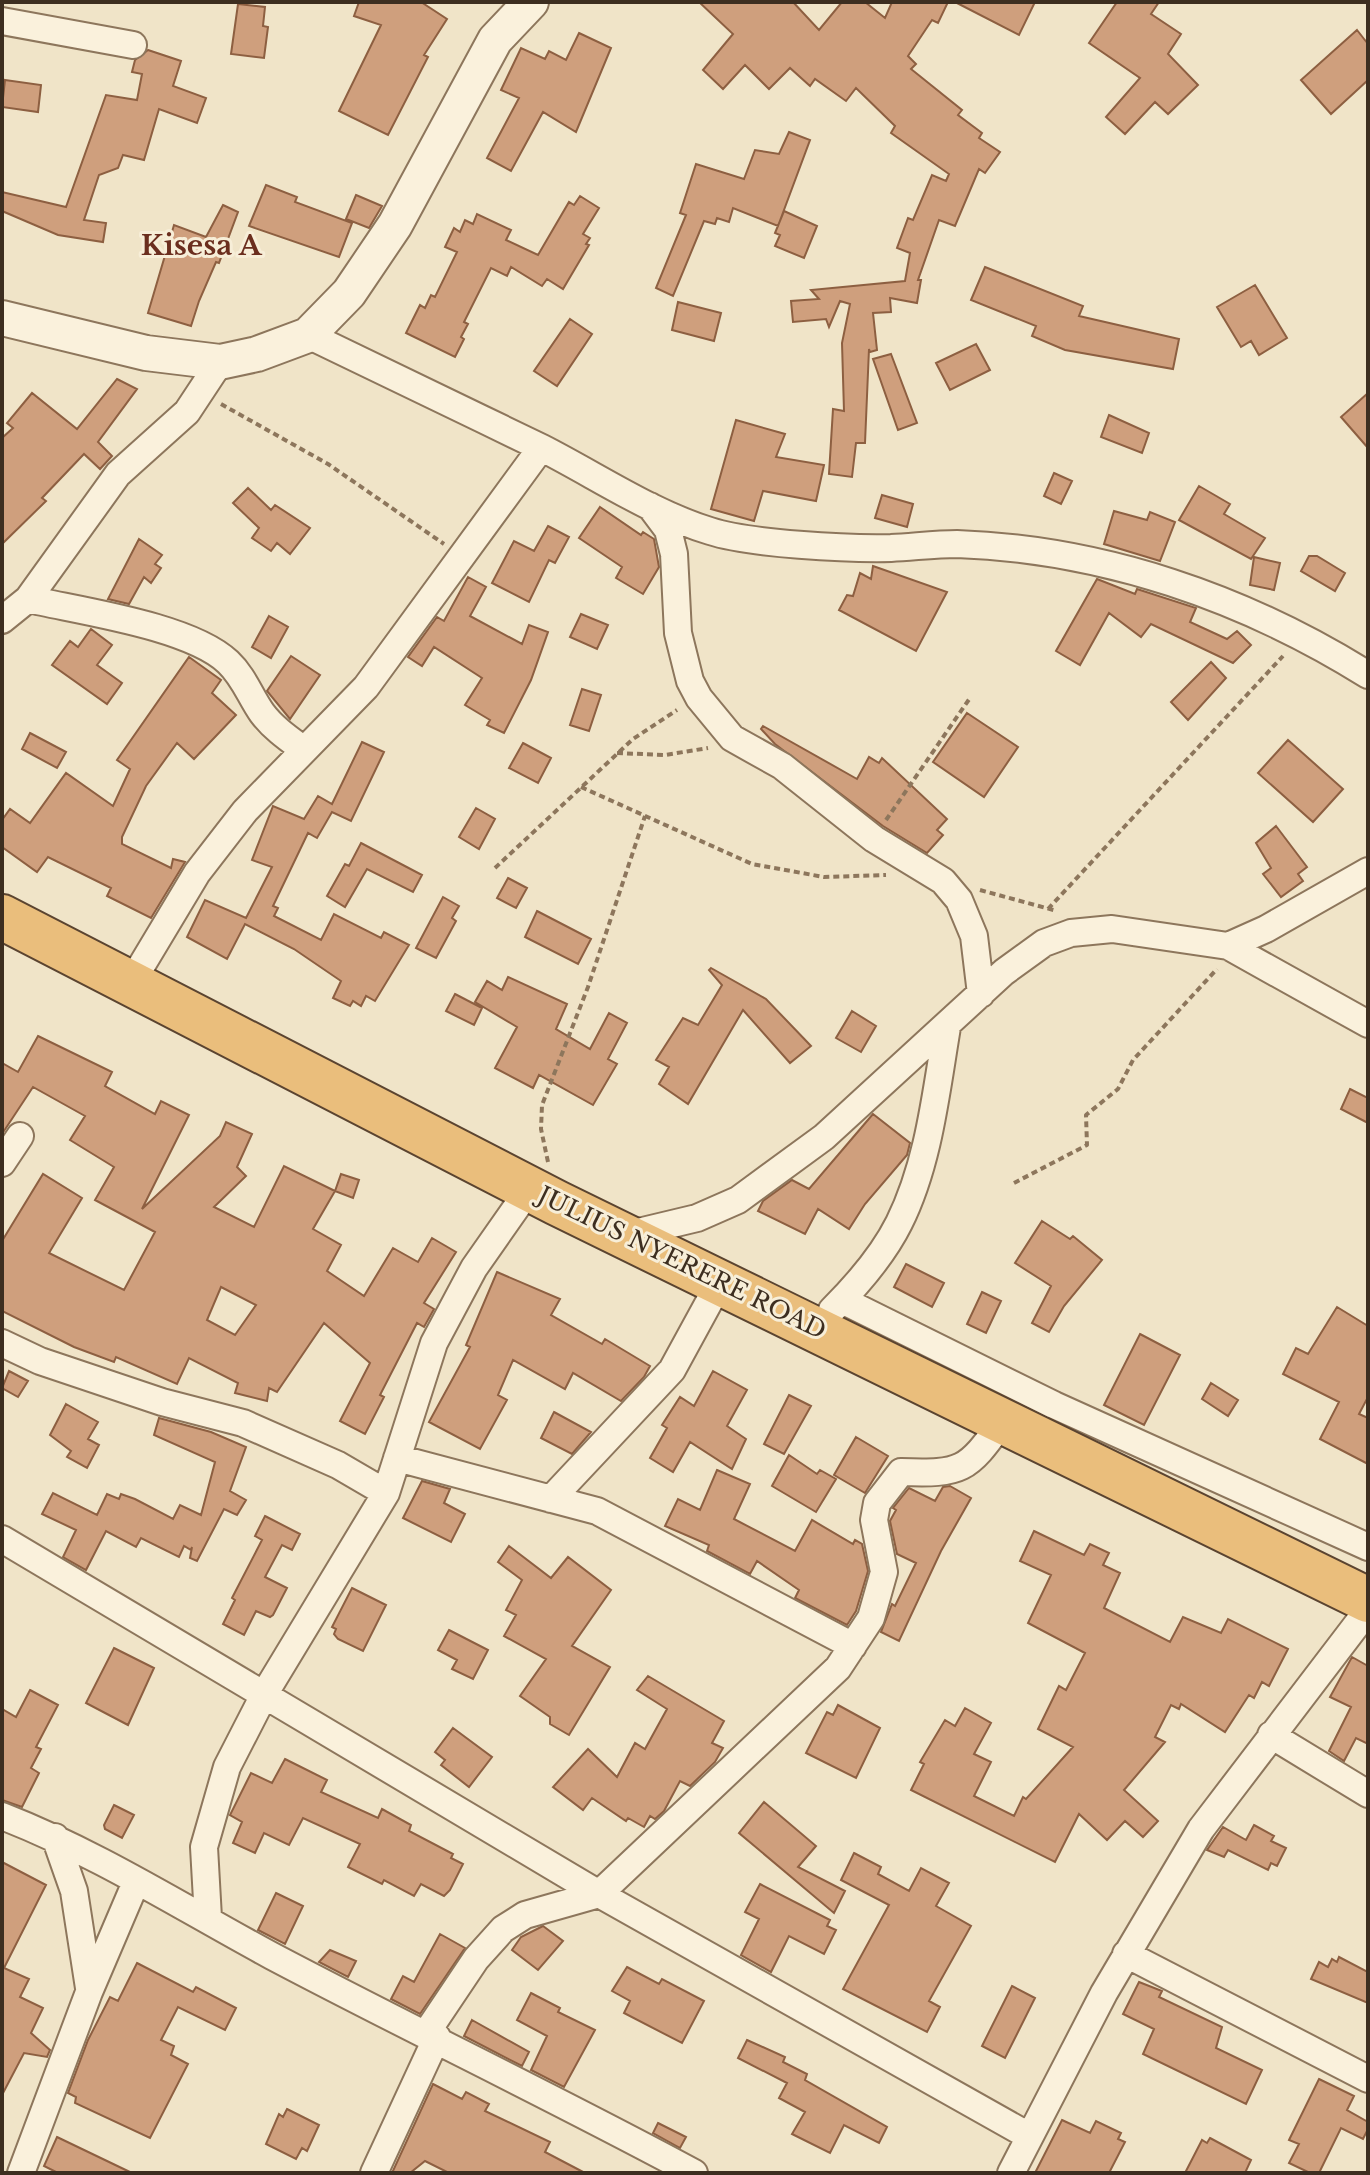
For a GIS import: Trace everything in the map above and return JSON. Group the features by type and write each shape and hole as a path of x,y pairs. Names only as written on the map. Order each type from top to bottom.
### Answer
{"highway":[{"name":"JULIUS NYERERE ROAD","path":"2,917 543,1195 720,1282 828,1314 1002,1422 1368,1600"}],"street":[{"path":"2,318 146,353 220,362 257,354 308,335 349,293 395,225 495,40 531,2"},
{"path":"2,21 133,45"},
{"path":"308,335 711,532 787,542 887,548 970,545 1027,550 1118,566 1222,600 1301,637 1368,675"},
{"path":"2,620 28,599 118,474 187,412 220,362"},
{"path":"131,983 197,873 245,811 366,687 541,448"},
{"path":"648,503 668,530 674,554 678,633 690,681 699,698 732,738 782,766 874,839 934,876 959,900 974,936 981,994"},
{"path":"28,599 142,625 205,647 225,659 242,677 272,725 304,750"},
{"path":"1228,946 1266,929 1368,871"},
{"path":"624,1235 683,1222 738,1200 824,1137 981,994 1044,943 1071,933 1112,929 1228,946 1368,1024"},
{"path":"947,1027 920,1166 899,1224 828,1314 1054,1405 1368,1547"},
{"path":"2,1163 20,1136"},
{"path":"208,1918 204,1847 227,1767 265,1693 386,1493 434,1343 474,1268 543,1195"},
{"path":"551,1499 672,1370 720,1282"},
{"path":"2,1343 40,1361 135,1393 243,1423 338,1465 386,1493"},
{"path":"374,2173 432,2035 476,1959 503,1929 525,1915 599,1894 838,1668 871,1618 884,1572 874,1520 877,1503 901,1472 957,1470 976,1458 1002,1422"},
{"path":"397,1458 597,1511 853,1646"},
{"path":"2,1539 599,1894 1029,2136"},
{"path":"1011,2173 1126,1954 1201,1829 1368,1610"},
{"path":"1271,1735 1368,1794"},
{"path":"2,1816 55,1837 269,1954 432,2035 694,2173"},
{"path":"55,1837 74,1891 89,1992"},
{"path":"21,2173 89,1992 136,1882"},
{"path":"1126,1954 1368,2079"}],"path":[{"path":"201,394 328,464 464,557"},
{"path":"1048,909 1301,637"},
{"path":"495,868 653,723 699,698"},
{"path":"874,839 970,698"},
{"path":"617,753 665,755 700,750 732,738"},
{"path":"581,787 752,864 789,873 837,877 934,876 1061,913"},
{"path":"543,1195 542,1105 588,987 645,816"},
{"path":"1014,1183 1087,1145 1086,1115 1118,1089 1133,1060 1219,967 1228,946"}],"building":[{"path":"359,2 421,2 447,19 424,55 428,57 388,135 339,111 381,25 354,16"},
{"path":"699,2 793,2 819,30 842,2 865,2 885,18 892,2 948,2 938,23 932,20 908,56 916,64 911,69 962,110 958,115 982,133 979,138 1000,152 985,173 979,169 955,226 939,220 918,280 921,280 917,303 890,298 891,312 873,313 877,350 870,352 869,349 865,443 856,443 852,477 829,474 833,409 844,411 842,343 850,304 840,301 829,327 826,319 793,322 791,301 819,299 811,290 905,281 910,253 897,248 908,218 913,220 932,175 946,181 949,174 891,133 895,126 856,88 846,101 815,79 810,86 790,68 769,89 745,65 723,89 703,70 733,34"},
{"path":"955,2 1035,2 1019,35"},
{"path":"1117,2 1159,2 1151,14 1181,34 1168,54 1198,85 1168,114 1155,102 1125,134 1106,117 1140,78 1089,43"},
{"path":"238,4 265,7 263,26 268,27 264,58 231,54"},
{"path":"1357,30 1368,44 1368,80 1331,114 1301,80"},
{"path":"579,33 611,48 576,132 543,112 511,171 487,158 519,98 501,90 521,48 545,59 549,51 566,60"},
{"path":"148,50 181,61 173,86 206,98 197,123 159,109 144,160 123,155 118,168 99,175 84,220 106,223 103,242 58,235 2,211 2,192 66,207 106,95 137,100 142,74 132,72 135,60"},
{"path":"5,80 41,85 38,112 2,107"},
{"path":"789,132 810,140 778,226 733,208 729,222 717,218 715,224 704,221 673,296 656,288 686,215 680,213 696,164 744,179 755,150 779,154"},
{"path":"266,185 297,197 295,202 352,223 339,257 249,226"},
{"path":"356,195 382,206 369,228 346,219"},
{"path":"580,196 599,208 583,234 590,238 586,244 589,245 563,289 547,279 542,286 511,267 507,276 491,268 464,322 468,324 455,357 406,333 420,305 425,308 431,295 435,297 457,252 445,247 454,228 460,232 465,220 473,224 477,214 511,230 506,240 538,255 569,202 574,205"},
{"path":"223,205 238,212 191,326 148,313 174,225 206,237"},
{"path":"784,211 817,226 804,258 775,246 780,235 775,233"},
{"path":"985,267 1083,306 1079,316 1179,339 1173,369 1065,350 1032,336 1036,326 971,300"},
{"path":"1255,285 1287,338 1259,355 1251,341 1241,347 1217,307"},
{"path":"678,302 721,313 714,341 672,330"},
{"path":"570,319 592,334 557,386 534,371"},
{"path":"976,344 990,370 950,390 936,363"},
{"path":"891,354 917,423 898,430 873,359"},
{"path":"117,379 137,389 98,442 112,456 100,469 84,454 42,498 46,501 2,544 2,438 13,428 7,423 32,393 77,429"},
{"path":"1368,393 1368,448 1341,417"},
{"path":"1109,415 1149,433 1142,453 1101,437"},
{"path":"736,420 785,434 776,457 824,465 816,501 763,491 754,521 711,509"},
{"path":"1054,473 1072,481 1061,504 1044,496"},
{"path":"1199,486 1230,504 1224,514 1265,538 1251,559 1179,520"},
{"path":"248,488 271,510 275,505 310,528 290,554 277,543 271,551 252,538 259,528 233,503"},
{"path":"882,495 913,504 907,527 875,518"},
{"path":"600,507 641,535 643,532 654,539 659,567 643,594 616,578 622,567 579,538"},
{"path":"1114,511 1147,520 1150,512 1175,522 1160,561 1104,544"},
{"path":"548,526 569,537 555,563 549,560 529,602 492,583 514,541 534,551"},
{"path":"139,539 162,555 155,564 161,568 151,583 144,577 129,604 108,599"},
{"path":"1309,556 1317,556 1345,573 1335,591 1301,571"},
{"path":"1254,557 1280,563 1274,590 1250,585"},
{"path":"873,566 947,592 916,651 839,610 847,595 853,596 860,573 871,579"},
{"path":"468,577 486,587 470,616 522,644 529,625 548,632 531,680 504,733 487,725 490,720 465,705 482,678 434,647 422,666 408,657 437,617 444,621"},
{"path":"1097,579 1135,594 1137,589 1196,608 1190,622 1227,639 1237,631 1251,645 1233,663 1151,624 1141,637 1109,613 1080,665 1056,651"},
{"path":"581,614 608,625 597,649 570,637"},
{"path":"269,616 288,627 271,658 252,647"},
{"path":"91,629 112,645 97,665 122,683 107,704 52,665 70,641 78,647"},
{"path":"291,656 320,675 290,719 267,691"},
{"path":"189,657 221,680 212,693 236,715 194,759 177,743 146,786 122,837 122,844 171,868 173,859 185,862 151,918 107,896 111,888 48,857 37,872 2,847 2,820 10,809 30,823 66,773 113,806 130,769 117,760"},
{"path":"1211,662 1226,678 1188,720 1171,702"},
{"path":"582,689 601,695 589,731 570,725"},
{"path":"967,713 1018,747 984,797 933,762"},
{"path":"763,726 857,779 869,757 879,763 882,758 947,819 937,830 943,835 927,853 883,826 775,744 761,729"},
{"path":"30,733 66,752 57,768 22,749"},
{"path":"1288,740 1343,789 1313,822 1258,773"},
{"path":"362,742 384,752 351,821 332,812 317,838 308,833 273,906 278,908 274,916 321,940 334,914 381,938 384,932 409,945 375,1001 366,996 361,1006 353,1001 350,1006 333,998 341,981 294,949 245,924 227,959 187,937 205,900 246,918 272,867 252,860 273,806 304,819 318,796 332,804"},
{"path":"523,743 551,758 538,783 509,768"},
{"path":"476,808 495,819 479,849 459,837"},
{"path":"1276,826 1307,867 1298,874 1303,881 1281,897 1263,874 1271,868 1256,843"},
{"path":"361,843 422,875 413,892 367,869 345,907 327,896"},
{"path":"508,878 527,888 516,908 497,898"},
{"path":"443,897 459,906 452,918 456,921 436,958 416,948"},
{"path":"537,911 591,939 578,964 525,937"},
{"path":"711,968 766,999 811,1046 790,1063 743,1010 688,1104 659,1084 669,1067 656,1060 683,1018 698,1025 722,985 709,970"},
{"path":"508,977 567,1004 556,1029 590,1049 609,1013 627,1023 608,1059 617,1064 593,1105 539,1075 533,1088 495,1068 517,1027 475,1002 487,981 502,990"},
{"path":"455,994 482,1008 474,1025 446,1011"},
{"path":"852,1011 876,1026 861,1052 836,1038"},
{"path":"38,1036 112,1072 105,1086 155,1114 161,1101 189,1115 142,1209 220,1136 226,1122 252,1134 237,1167 246,1176 214,1207 254,1227 284,1166 335,1191 313,1229 341,1245 327,1271 364,1296 393,1248 418,1262 432,1238 456,1252 424,1303 434,1309 424,1327 417,1323 380,1395 384,1397 365,1434 340,1421 370,1363 324,1323 277,1392 269,1388 267,1401 235,1393 238,1383 189,1358 177,1384 116,1357 114,1362 74,1347 2,1311 2,1241 43,1174 82,1198 49,1253 124,1290 155,1232 95,1200 114,1167 70,1140 85,1116 33,1087 2,1134 2,1063 18,1072","holes":["221,1287 256,1305 235,1335 207,1320"]},
{"path":"1350,1089 1368,1098 1368,1123 1341,1109"},
{"path":"873,1114 910,1143 907,1155 865,1204 849,1229 818,1209 805,1234 758,1211 763,1201 792,1180 809,1189"},
{"path":"341,1174 359,1180 353,1198 335,1191"},
{"path":"1042,1221 1070,1239 1073,1236 1102,1260 1064,1306 1049,1332 1032,1323 1051,1286 1015,1263"},
{"path":"906,1264 944,1283 932,1307 894,1287"},
{"path":"497,1272 560,1299 551,1315 602,1344 605,1339 650,1366 644,1377 621,1401 573,1373 565,1389 513,1360 498,1395 507,1400 480,1449 429,1422 470,1347 466,1345"},
{"path":"982,1292 1001,1301 986,1333 967,1324"},
{"path":"1337,1307 1368,1326 1368,1397 1359,1414 1368,1418 1368,1464 1320,1439 1339,1402 1283,1374 1296,1348 1308,1354"},
{"path":"1140,1334 1180,1355 1144,1425 1104,1405"},
{"path":"9,1371 28,1381 18,1397 2,1388"},
{"path":"713,1371 747,1390 727,1426 746,1439 732,1469 690,1442 673,1472 650,1458 667,1428 662,1425 680,1397 694,1406"},
{"path":"1211,1383 1238,1400 1228,1416 1202,1399"},
{"path":"789,1395 811,1406 784,1454 764,1444"},
{"path":"66,1404 98,1422 88,1439 99,1445 87,1468 67,1457 71,1451 50,1435"},
{"path":"554,1412 591,1432 572,1454 541,1438"},
{"path":"159,1418 211,1432 246,1447 230,1491 246,1500 237,1515 224,1509 197,1561 190,1558 192,1547 191,1550 184,1546 179,1557 141,1538 136,1547 106,1531 86,1570 63,1557 76,1530 42,1514 53,1493 97,1515 107,1494 119,1499 121,1494 173,1519 180,1505 201,1515 215,1462 154,1435"},
{"path":"856,1437 888,1456 865,1493 834,1475"},
{"path":"789,1455 817,1474 820,1470 836,1479 816,1512 772,1486"},
{"path":"717,1470 750,1484 734,1519 795,1551 812,1520 853,1544 855,1540 862,1544 868,1571 856,1611 847,1625 795,1598 799,1590 757,1561 750,1574 707,1551 709,1545 665,1526 678,1499 700,1510"},
{"path":"422,1481 450,1489 444,1503 465,1514 451,1542 403,1518"},
{"path":"950,1486 971,1498 941,1551 899,1641 881,1632 892,1604 895,1606 916,1563 897,1554 890,1521 896,1510 893,1508 909,1488 935,1501 943,1487"},
{"path":"265,1516 300,1534 292,1550 282,1545 265,1577 287,1588 273,1615 270,1617 256,1611 244,1635 223,1624 235,1600 232,1598 262,1540 255,1536"},
{"path":"1034,1531 1084,1555 1090,1544 1109,1553 1103,1565 1120,1573 1104,1608 1170,1642 1183,1617 1221,1633 1228,1619 1288,1649 1269,1686 1262,1682 1254,1698 1249,1695 1225,1732 1181,1704 1179,1709 1171,1705 1155,1737 1165,1742 1124,1790 1158,1821 1143,1837 1125,1821 1107,1840 1079,1814 1055,1862 911,1790 924,1764 920,1762 945,1720 955,1726 965,1708 991,1723 974,1754 991,1762 974,1796 1014,1816 1023,1797 1026,1799 1073,1747 1038,1729 1059,1686 1066,1690 1085,1653 1028,1623 1051,1575 1020,1561"},
{"path":"509,1546 551,1578 568,1557 611,1590 572,1646 610,1667 569,1735 550,1724 550,1717 520,1696 546,1659 504,1636 516,1615 506,1610 522,1580 498,1562"},
{"path":"352,1588 386,1605 363,1651 338,1639 334,1634 336,1629 332,1627"},
{"path":"449,1630 488,1650 473,1679 452,1669 457,1660 438,1650"},
{"path":"114,1648 154,1668 128,1725 86,1703"},
{"path":"1352,1657 1368,1666 1368,1744 1356,1738 1344,1761 1329,1751 1351,1707 1330,1697"},
{"path":"648,1676 724,1721 712,1743 723,1748 715,1762 690,1786 680,1781 664,1811 655,1819 650,1816 644,1827 628,1818 626,1821 592,1798 583,1810 553,1787 588,1749 617,1777 635,1743 645,1749 667,1709 637,1690"},
{"path":"30,1690 58,1705 36,1747 41,1749 31,1768 39,1773 22,1807 2,1800 2,1709 16,1717"},
{"path":"838,1705 880,1728 856,1778 806,1753 827,1712 833,1715"},
{"path":"453,1728 492,1757 469,1787 441,1765 445,1760 435,1752"},
{"path":"285,1759 327,1780 321,1792 378,1818 382,1809 411,1825 409,1831 453,1854 451,1858 463,1864 450,1890 444,1896 421,1884 414,1896 384,1880 382,1884 348,1867 360,1844 303,1818 289,1845 264,1833 255,1853 233,1843 242,1822 230,1815 251,1773 272,1783"},
{"path":"764,1802 816,1846 798,1867 845,1891 834,1913 739,1833"},
{"path":"114,1805 134,1815 122,1838 105,1829 104,1825"},
{"path":"1254,1825 1274,1836 1271,1841 1286,1848 1277,1866 1271,1863 1268,1870 1228,1850 1224,1857 1207,1850 1223,1827 1246,1840"},
{"path":"854,1853 881,1867 878,1874 909,1891 921,1868 949,1883 936,1906 971,1926 929,2001 940,2007 927,2032 843,1989 889,1905 841,1880"},
{"path":"2,1862 46,1885 4,1968 29,1979 20,1997 43,2008 31,2033 50,2050 47,2057 24,2053 2,2095"},
{"path":"760,1884 830,1920 827,1926 836,1930 824,1954 789,1936 771,1972 741,1955 759,1919 745,1912"},
{"path":"276,1893 303,1906 285,1944 258,1930"},
{"path":"543,1926 563,1941 538,1970 512,1950 521,1937"},
{"path":"440,1934 465,1948 420,2014 391,1999 403,1976 414,1982"},
{"path":"330,1950 356,1961 348,1977 319,1962"},
{"path":"1339,1957 1368,1972 1368,2003 1311,1979 1319,1962 1328,1967 1332,1959 1337,1962"},
{"path":"137,1963 193,1992 196,1987 236,2008 225,2030 178,2007 161,2040 174,2046 171,2055 188,2064 150,2138 75,2103 76,2097 68,2093 88,2040 110,1997 118,2001"},
{"path":"627,1967 659,1984 662,1979 704,2001 682,2043 624,2013 630,2001 612,1991"},
{"path":"1139,1982 1162,1991 1159,1997 1222,2027 1216,2048 1262,2070 1246,2104 1143,2054 1154,2029 1123,2014"},
{"path":"1012,1986 1035,1998 1005,2058 982,2046"},
{"path":"531,1993 560,2008 558,2012 595,2030 564,2087 531,2070 547,2036 517,2020"},
{"path":"472,2020 529,2052 522,2066 464,2036"},
{"path":"747,2040 785,2057 783,2062 807,2074 805,2080 887,2127 879,2143 844,2125 830,2153 792,2134 805,2112 779,2098 787,2083 738,2058"},
{"path":"1319,2079 1354,2096 1347,2110 1368,2122 1368,2129 1363,2139 1341,2128 1319,2173 1310,2173 1289,2163 1299,2144 1289,2140"},
{"path":"433,2084 462,2099 466,2092 489,2104 485,2111 550,2142 545,2152 585,2173 449,2173 425,2161 410,2173 392,2173"},
{"path":"287,2109 319,2125 307,2151 302,2148 296,2159 266,2144 279,2114 283,2117"},
{"path":"1062,2120 1090,2133 1096,2121 1121,2133 1118,2139 1125,2142 1109,2173 1035,2173"},
{"path":"658,2123 686,2137 680,2148 653,2133"},
{"path":"57,2137 132,2173 58,2173 44,2166"},
{"path":"1210,2138 1251,2160 1245,2173 1185,2173 1202,2140 1207,2143"}],"district":[{"name":"Kisesa A","path":"201,245"}]}
